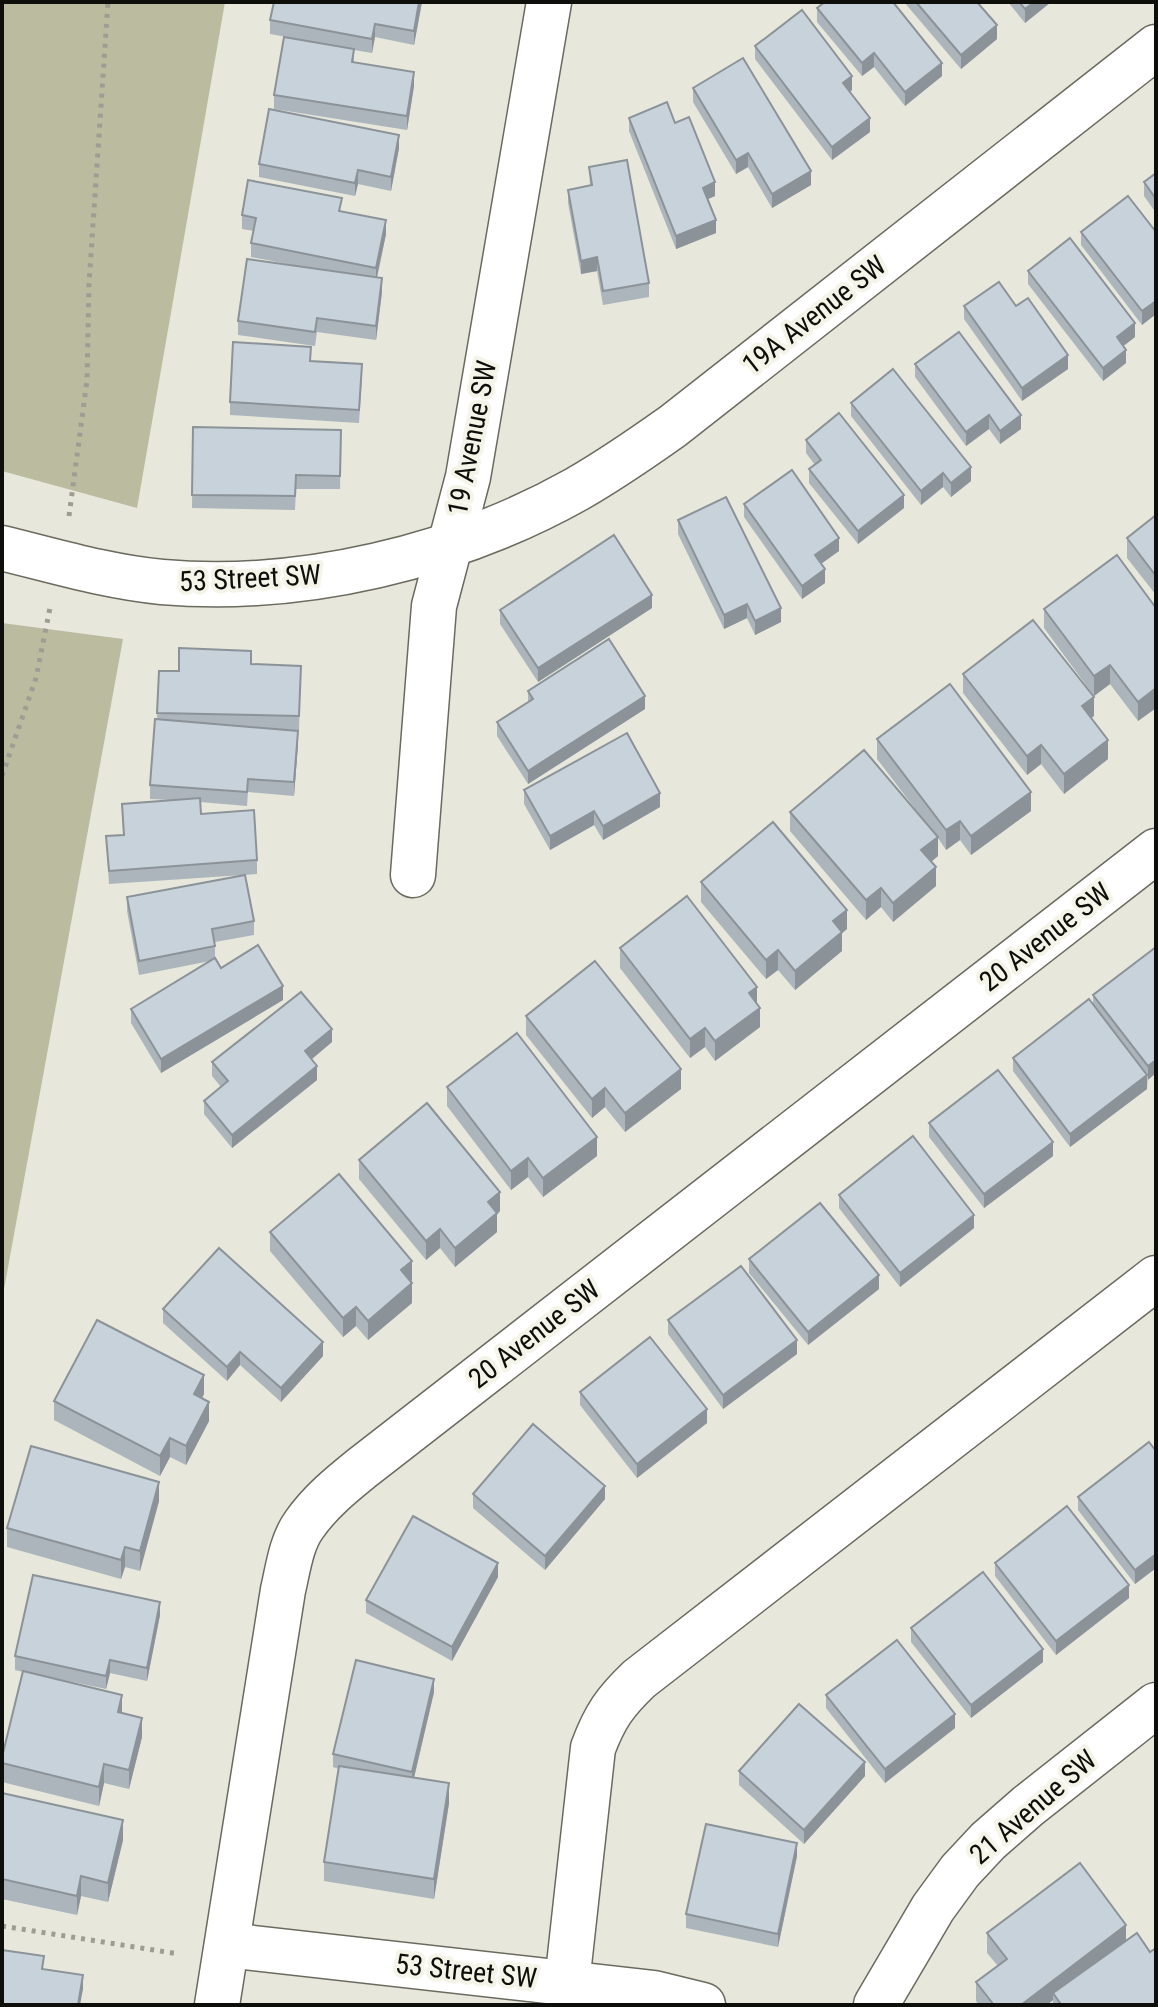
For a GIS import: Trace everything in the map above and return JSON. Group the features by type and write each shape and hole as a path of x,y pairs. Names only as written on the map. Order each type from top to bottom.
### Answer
{"street":[{"name":"19 Avenue SW","path":"413,875 434,606 468,477 549,2"},
{"name":"19A Avenue SW","path":"449,545 510,522 576,490 673,426 1156,47"},
{"name":"53 Street SW","path":"2,548 118,576 212,585 328,576 397,562 449,545"},
{"name":"20 Avenue SW","path":"217,2005 283,1590 290,1558 302,1527 327,1497 362,1468 1156,851"},
{"path":"567,1983 593,1748 602,1724 618,1699 639,1679 1156,1278"},
{"name":"21 Avenue SW","path":"876,2005 933,1908 969,1861 1028,1806 1156,1705"},
{"name":"53 Street SW","path":"227,1945 654,1993 703,2005"}],"path":[{"path":"68,521 87,380 89,284 108,2"},
{"path":"2,776 36,678 52,600"},
{"path":"2,1926 184,1955"}],"green space":[{"path":"2,2 225,2 137,508 2,471"},
{"path":"2,623 123,639 2,1300"}],"building":[{"path":"274,2 419,2 414,31 375,24 372,39 270,20"},
{"path":"825,2 893,2 942,63 905,92 874,53 862,63 817,8"},
{"path":"916,2 977,2 997,25 961,55"},
{"path":"1019,2 1034,2 1025,9"},
{"path":"802,10 852,76 843,83 870,118 832,147 755,46"},
{"path":"284,37 354,49 352,62 414,72 407,116 274,95"},
{"path":"743,58 811,171 772,194 748,153 736,160 693,88"},
{"path":"667,102 675,123 689,117 715,182 703,188 716,220 676,236 629,118"},
{"path":"269,109 399,135 391,177 358,170 355,183 259,164"},
{"path":"627,160 649,283 603,291 597,257 581,261 568,190 592,185 589,167"},
{"path":"1156,173 1156,199 1144,182"},
{"path":"248,180 342,198 339,211 386,220 376,268 251,243 256,218 242,215"},
{"path":"1128,196 1156,232 1156,301 1142,311 1081,232"},
{"path":"1070,238 1135,323 1117,337 1126,350 1103,368 1028,271"},
{"path":"247,259 382,278 376,326 317,318 315,332 238,321"},
{"path":"999,282 1016,306 1028,298 1068,355 1022,388 964,306"},
{"path":"959,332 1021,415 1000,431 989,415 966,432 915,364"},
{"path":"233,342 311,347 310,361 362,364 359,410 230,402"},
{"path":"893,369 971,467 951,483 943,473 921,491 851,403"},
{"path":"839,413 904,495 858,531 809,469 821,460 806,440"},
{"path":"193,427 341,430 340,476 296,475 295,496 192,495"},
{"path":"792,470 839,538 815,555 825,569 802,586 744,504"},
{"path":"726,497 781,608 755,621 747,604 724,615 678,520"},
{"path":"1156,515 1156,576 1127,538"},
{"path":"614,535 652,595 538,668 500,610"},
{"path":"1117,555 1156,608 1156,688 1138,702 1110,665 1094,676 1044,609"},
{"path":"1033,620 1094,697 1082,706 1108,740 1064,774 1041,745 1027,756 963,674"},
{"path":"609,639 645,696 528,771 497,722 533,699 528,691"},
{"path":"179,648 251,651 251,664 301,666 299,716 157,713 159,671 179,671"},
{"path":"950,684 1031,792 971,836 960,821 946,830 877,739"},
{"path":"155,719 298,731 294,782 248,779 247,792 150,785"},
{"path":"627,733 660,793 603,826 594,811 550,836 524,790"},
{"path":"864,750 938,837 921,850 936,867 893,903 881,888 866,900 790,812"},
{"path":"200,798 201,814 254,810 257,860 109,871 106,836 124,835 122,804"},
{"path":"773,822 847,910 833,921 842,932 795,971 778,950 766,960 701,882"},
{"path":"245,875 254,921 212,929 215,946 139,961 127,897"},
{"path":"687,896 757,987 749,993 760,1008 715,1041 705,1028 690,1039 620,948"},
{"path":"258,945 283,986 161,1059 131,1009 215,958 221,968"},
{"path":"1156,947 1156,1060 1148,1066 1093,995"},
{"path":"595,961 681,1069 625,1113 605,1088 592,1099 526,1016"},
{"path":"301,992 332,1029 305,1051 317,1066 232,1135 204,1101 228,1081 212,1062"},
{"path":"1089,999 1147,1075 1070,1134 1013,1058"},
{"path":"517,1033 597,1137 543,1178 528,1158 511,1171 447,1087"},
{"path":"998,1070 1053,1142 984,1194 929,1123"},
{"path":"427,1103 500,1192 488,1202 497,1213 455,1248 440,1229 426,1241 359,1160"},
{"path":"913,1136 974,1215 900,1273 839,1195"},
{"path":"339,1174 412,1261 401,1270 412,1283 368,1321 356,1307 343,1318 270,1232"},
{"path":"820,1203 879,1275 808,1332 749,1259"},
{"path":"219,1248 323,1342 281,1388 240,1352 227,1367 163,1309"},
{"path":"741,1266 797,1340 723,1395 668,1320"},
{"path":"97,1320 204,1375 194,1394 209,1402 186,1446 170,1438 160,1456 54,1401"},
{"path":"650,1337 707,1409 637,1464 580,1392"},
{"path":"533,1424 605,1486 545,1556 473,1494"},
{"path":"1149,1442 1156,1451 1156,1554 1135,1570 1078,1497"},
{"path":"31,1446 159,1482 140,1551 125,1547 121,1560 7,1528"},
{"path":"1067,1506 1129,1585 1056,1641 995,1563"},
{"path":"413,1516 498,1563 452,1647 366,1600"},
{"path":"983,1572 1043,1649 971,1705 911,1628"},
{"path":"33,1575 160,1602 147,1668 110,1660 106,1676 15,1656"},
{"path":"897,1640 955,1714 885,1769 826,1695"},
{"path":"356,1660 434,1679 412,1772 333,1754"},
{"path":"23,1671 122,1695 118,1712 142,1718 129,1770 104,1764 99,1787 2,1763"},
{"path":"799,1704 865,1762 804,1830 739,1771"},
{"path":"339,1766 449,1783 434,1879 324,1862"},
{"path":"2,1793 123,1820 108,1883 81,1876 77,1896 2,1879"},
{"path":"706,1824 797,1843 778,1934 686,1914"},
{"path":"1080,1863 1126,1925 1021,2005 994,2005 976,1982 1007,1959 987,1933"},
{"path":"1137,1933 1150,1952 1156,1948 1156,2005 1057,2005 1060,2003 1053,1993"},
{"path":"2,1950 44,1956 42,1969 83,1975 78,2005 2,2005"}]}
